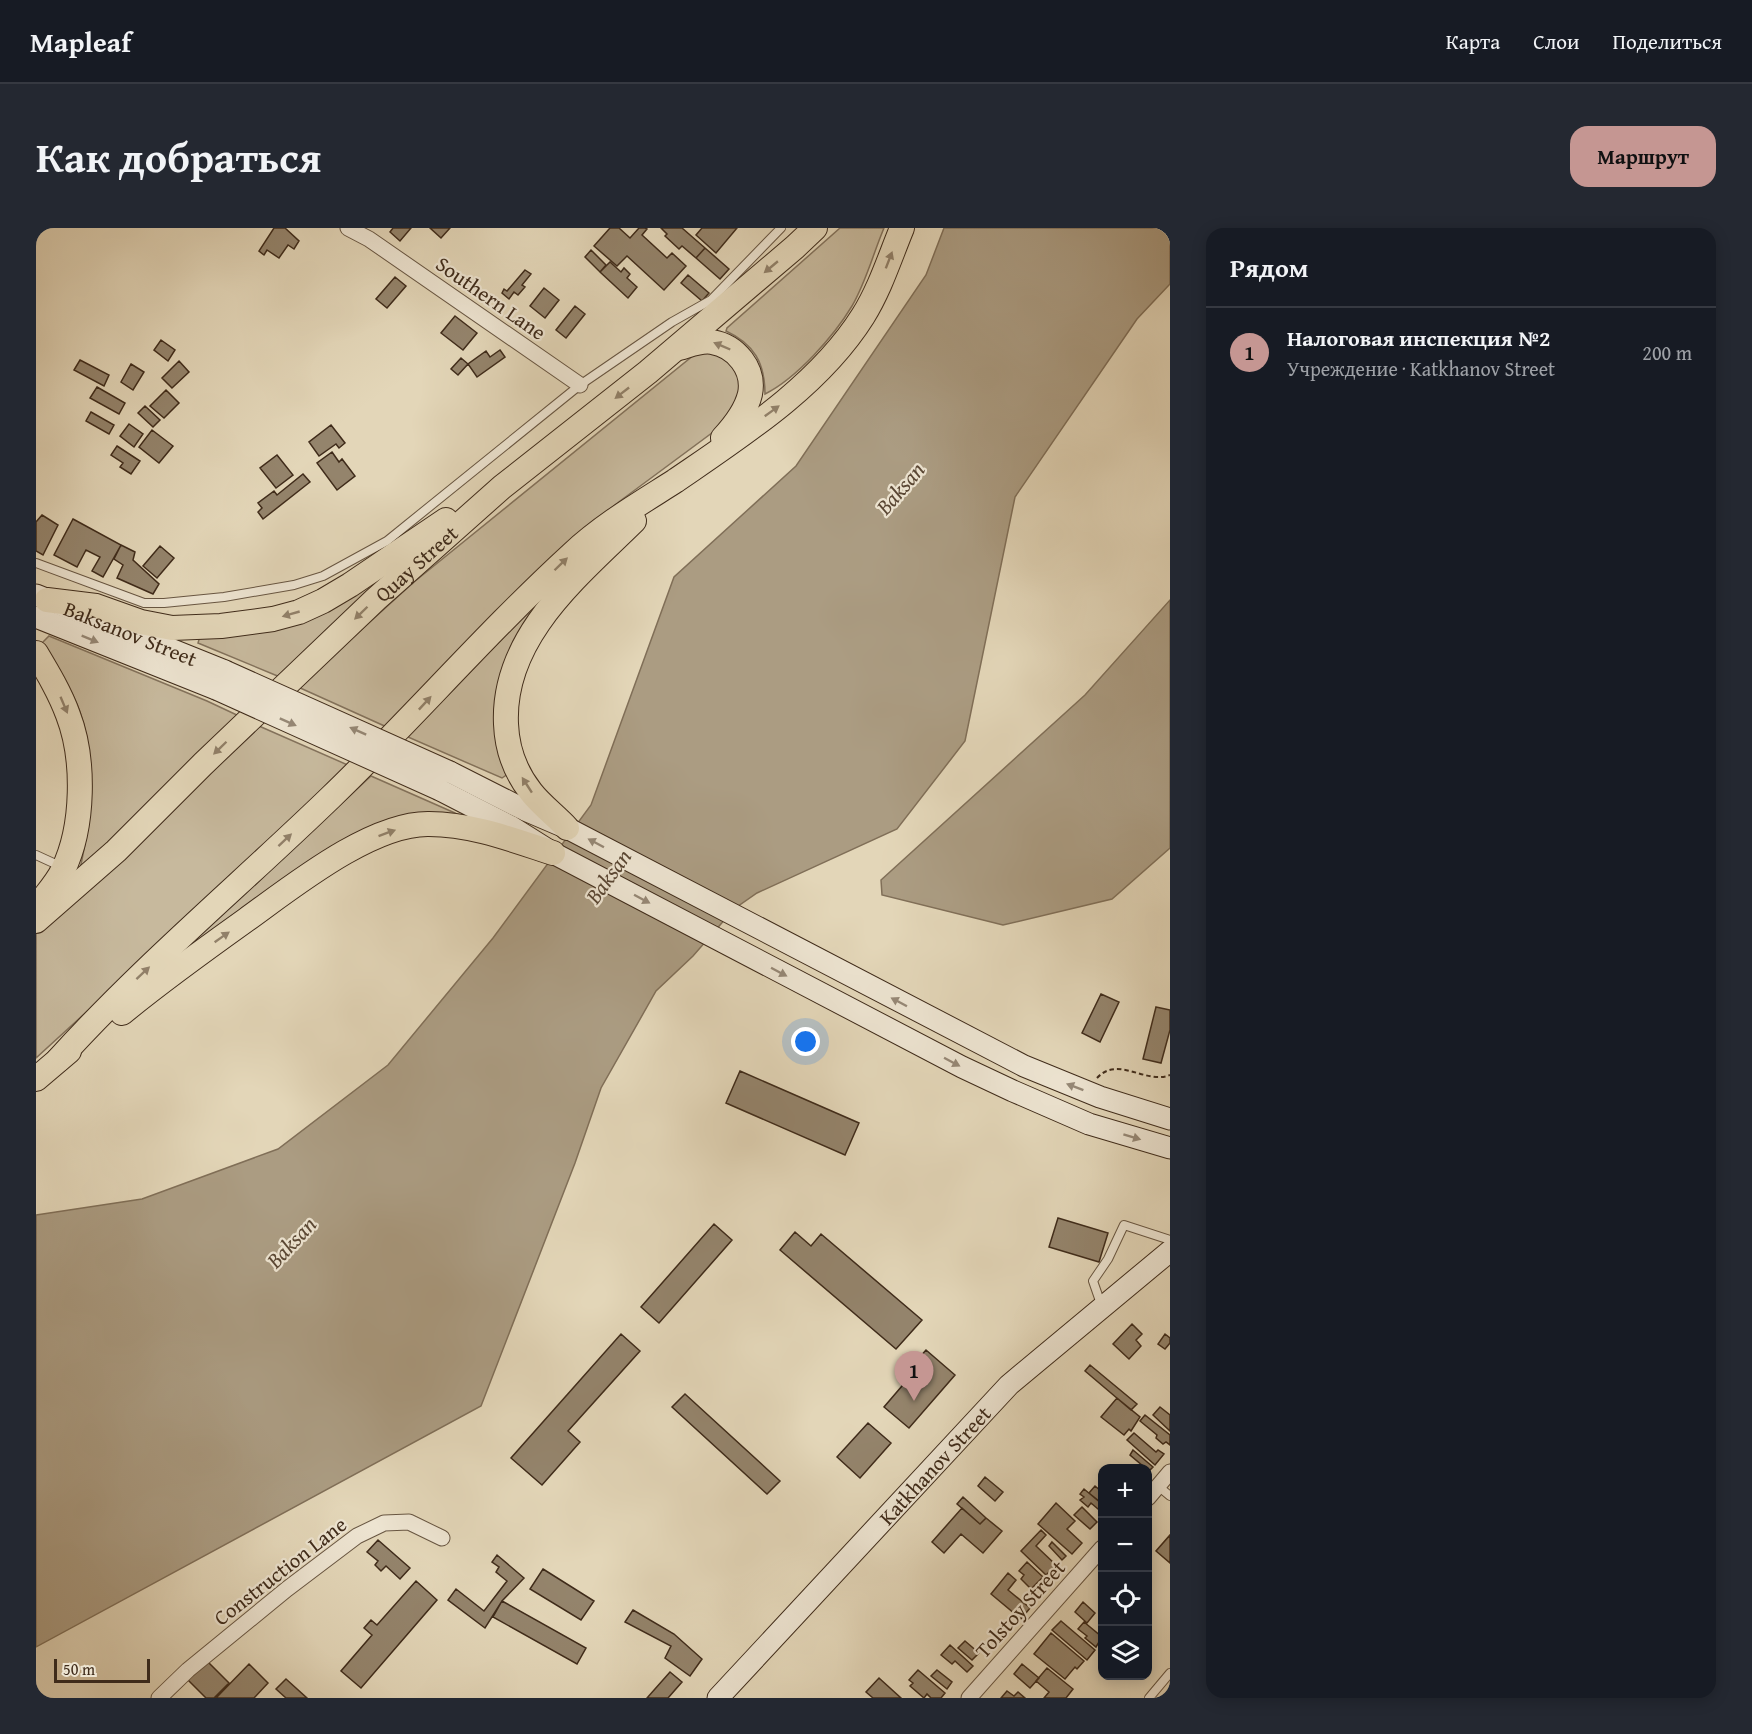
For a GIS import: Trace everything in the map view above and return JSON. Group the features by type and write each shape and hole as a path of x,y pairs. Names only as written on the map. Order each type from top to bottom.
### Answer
{"main road":[{"name":"Quay Street","path":"36,921 116,851 203,764 376,599 502,487 674,350 795,247 814,228"},
{"path":"36,1079 58,1059 103,1010 331,797 411,718 512,611 574,552 616,517 673,482 779,407 813,378 843,345 865,314 902,228"},
{"path":"674,350 696,343 711,342 725,346 736,353 745,364 750,377 750,392 746,408 737,423 704,460"},
{"path":"567,828 531,792 511,754 506,713 508,688 515,663 555,602 590,563 673,482"},
{"path":"40,604 96,606 141,622 172,628 221,626 273,619 299,612 323,601 358,580 454,514 502,487"},
{"name":"Baksanov Street","path":"40,604 220,680 445,781"},
{"path":"36,653 59,693 69,717 79,767 78,813 73,841 64,868 53,887 36,907"},
{"path":"445,781 567,828 1024,1066 1100,1097 1170,1119"},
{"path":"445,781 553,853 962,1067 1089,1124 1170,1148"},
{"path":"58,1059 287,891 346,852 375,837 402,827 428,824 456,826 553,853"},
{"name":"Katkhanov Street","path":"718,1698 1009,1385 1170,1251"}],"street":[{"name":"Southern Lane","path":"348,228 374,233 580,385"},
{"path":"1152,1493 1170,1472"},
{"name":"Construction Lane","path":"162,1697 188,1670 286,1589 357,1536 384,1523 409,1522 442,1538"},
{"name":"Tolstoy Street","path":"969,1698 1098,1553"}],"lane":[{"path":"36,563 144,603 224,597 294,585 323,576 387,541 580,385 672,322 711,300 781,228"},
{"path":"36,855 64,868"},
{"path":"1103,1307 1093,1281 1108,1259 1124,1225 1170,1240"},
{"path":"1158,1485 1170,1496"},
{"path":"1149,1698 1170,1673"}],"path":[{"path":"1094,1081 1100,1074 1119,1068 1161,1078 1170,1075"}],"shaded area":[{"path":"840,228 884,228 861,287 844,318 825,343 802,367 790,378 765,394 763,373 756,356 744,342 726,331 727,328"},
{"path":"713,351 731,357 745,391 728,421 583,531 389,728 298,687 414,582 694,355"},
{"path":"418,548 280,677 198,643 200,636 233,635"},
{"path":"556,582 517,643 511,772 502,778 408,737"},
{"path":"49,636 239,716 79,873 87,834 91,793 89,752 86,732 77,703 41,644"},
{"path":"259,726 350,766 36,1058 36,933"},
{"path":"371,776 455,813 454,819 400,820 149,981"}],"water":[{"name":"Baksan","path":"944,228 1170,228 1170,284 1137,319 1015,497 965,741 897,829 757,893 734,909 693,956 656,991 601,1088 575,1163 481,1406 36,1647 36,1215 142,1199 278,1149 388,1065 493,938 591,805 674,577 796,466 926,275"},
{"path":"1170,600 1170,848 1112,899 1003,925 882,895 881,880 1085,695"}],"building":[{"path":"274,228 285,228 299,241 294,249 288,245 279,258 267,250 264,255 259,251"},
{"path":"393,228 411,228 400,241 390,232"},
{"path":"430,228 450,228 441,238"},
{"path":"610,228 619,228 630,238 639,228 647,229 642,235 667,258 672,253 686,266 664,290 627,256 617,266 594,246"},
{"path":"661,228 682,228 705,248 696,258 682,246 679,249 665,236 667,234"},
{"path":"702,228 737,228 716,253 696,235"},
{"path":"705,248 729,269 720,279 696,258"},
{"path":"591,250 606,265 600,272 585,257"},
{"path":"610,262 621,272 624,268 630,274 627,278 637,287 628,298 600,272"},
{"path":"525,270 531,274 522,285 525,287 518,295 514,292 509,299 502,293 504,289 507,291"},
{"path":"688,275 709,293 702,301 681,283"},
{"path":"395,277 406,286 387,308 376,299"},
{"path":"544,288 559,300 545,318 530,306"},
{"path":"575,306 585,314 566,338 556,330"},
{"path":"455,316 477,333 463,350 441,333"},
{"path":"161,340 175,350 168,361 154,350"},
{"path":"500,350 505,357 477,377 468,364 486,351 490,357"},
{"path":"461,358 468,364 458,375 451,369"},
{"path":"80,360 109,375 104,386 74,370"},
{"path":"179,361 189,372 172,388 162,378"},
{"path":"131,364 144,372 133,390 121,382"},
{"path":"97,387 125,403 119,414 90,398"},
{"path":"166,390 179,403 164,418 150,406"},
{"path":"145,406 160,420 153,427 138,413"},
{"path":"91,412 114,425 109,434 86,421"},
{"path":"129,424 143,434 134,447 120,436"},
{"path":"331,425 345,443 339,448 336,444 319,456 309,442"},
{"path":"152,430 173,446 159,463 139,447"},
{"path":"117,446 140,461 131,474 120,467 123,463 111,455"},
{"path":"332,452 339,462 342,459 355,476 337,490 317,463"},
{"path":"277,455 293,475 276,488 260,468"},
{"path":"303,474 310,482 263,519 258,512 262,508 258,503 274,491 277,495"},
{"path":"42,515 58,525 43,555 36,551 36,522"},
{"path":"73,519 121,545 103,577 92,571 100,557 86,550 77,567 54,555"},
{"path":"121,545 135,552 133,560 159,584 153,594 117,578 123,565 114,559"},
{"path":"160,546 174,558 157,578 143,566"},
{"path":"1101,994 1119,1002 1100,1042 1082,1033"},
{"path":"1156,1007 1170,1010 1170,1030 1161,1063 1143,1059"},
{"path":"740,1071 859,1123 845,1155 726,1103"},
{"path":"1058,1218 1108,1233 1099,1262 1049,1247"},
{"path":"714,1224 732,1240 659,1323 641,1307"},
{"path":"795,1232 811,1246 821,1234 922,1320 896,1349 780,1250"},
{"path":"1132,1324 1142,1334 1136,1340 1141,1346 1129,1359 1113,1344"},
{"path":"621,1334 640,1351 568,1431 580,1442 542,1485 511,1458"},
{"path":"1165,1334 1170,1338 1170,1343 1165,1349 1158,1344"},
{"path":"926,1350 955,1375 909,1428 884,1407 914,1372 910,1368"},
{"path":"1090,1365 1137,1404 1131,1410 1085,1371"},
{"path":"685,1394 780,1481 767,1494 672,1407"},
{"path":"1117,1398 1140,1417 1131,1431 1129,1429 1124,1435 1101,1417"},
{"path":"1160,1407 1170,1415 1170,1431 1153,1415"},
{"path":"1145,1415 1170,1435 1170,1445 1166,1442 1163,1444 1156,1438 1157,1435 1140,1421"},
{"path":"868,1423 891,1443 860,1478 837,1457"},
{"path":"1134,1433 1156,1452 1158,1450 1164,1454 1155,1465 1127,1440"},
{"path":"1133,1450 1149,1464 1141,1464 1130,1455"},
{"path":"985,1477 1003,1492 995,1501 978,1486"},
{"path":"1095,1486 1098,1489 1098,1500 1089,1493"},
{"path":"1084,1489 1098,1501 1098,1509 1091,1503 1088,1507 1080,1500 1084,1497 1080,1494"},
{"path":"963,1497 986,1518 980,1524 957,1504"},
{"path":"1056,1503 1075,1521 1067,1529 1082,1543 1072,1554 1038,1524"},
{"path":"1082,1507 1097,1522 1090,1529 1074,1515"},
{"path":"962,1508 980,1524 986,1518 1002,1531 983,1553 961,1534 944,1553 932,1542"},
{"path":"1041,1530 1046,1535 1036,1546 1056,1565 1046,1575 1021,1551"},
{"path":"1170,1535 1170,1563 1156,1551"},
{"path":"378,1540 410,1568 400,1579 386,1566 381,1571 375,1565 378,1561 367,1552"},
{"path":"1052,1542 1066,1556 1062,1560 1049,1546"},
{"path":"497,1555 524,1578 502,1601 485,1628 448,1600 456,1589 484,1611 507,1581 496,1572 499,1567 492,1562"},
{"path":"1027,1562 1043,1577 1031,1589 1021,1579 1024,1575 1019,1571"},
{"path":"543,1569 594,1601 581,1620 530,1589"},
{"path":"1008,1573 1016,1580 1008,1590 1030,1608 1021,1619 991,1594"},
{"path":"416,1581 437,1600 361,1688 341,1671 372,1635 364,1628 371,1620 377,1625"},
{"path":"502,1601 586,1648 577,1664 493,1617"},
{"path":"1083,1602 1095,1613 1087,1623 1075,1612"},
{"path":"633,1610 674,1634 702,1659 690,1676 665,1658 671,1646 625,1622"},
{"path":"1061,1621 1095,1650 1087,1660 1052,1630"},
{"path":"1084,1622 1098,1634 1096,1647 1085,1638 1087,1636 1078,1629"},
{"path":"1051,1633 1084,1661 1077,1669 1075,1667 1065,1679 1034,1654"},
{"path":"965,1641 979,1653 972,1660 958,1648"},
{"path":"950,1645 973,1666 967,1672 955,1661 952,1664 941,1655"},
{"path":"205,1659 229,1683 214,1698 206,1698 186,1678"},
{"path":"249,1664 268,1683 254,1698 216,1698"},
{"path":"1022,1664 1039,1678 1030,1688 1014,1674"},
{"path":"1047,1668 1073,1689 1066,1698 1044,1698 1049,1692 1036,1681"},
{"path":"918,1670 945,1693 941,1698 931,1698 927,1694 924,1698 910,1686 913,1683 909,1680"},
{"path":"937,1670 952,1682 947,1689 931,1676"},
{"path":"670,1672 682,1682 668,1698 647,1698"},
{"path":"879,1678 901,1698 873,1698 866,1692"},
{"path":"286,1679 307,1698 286,1698 276,1689"},
{"path":"1007,1691 1014,1696 1018,1692 1025,1698 1001,1698"}],"place":[{"name":"Налоговая инспекция №2","path":"914,1401"}]}
